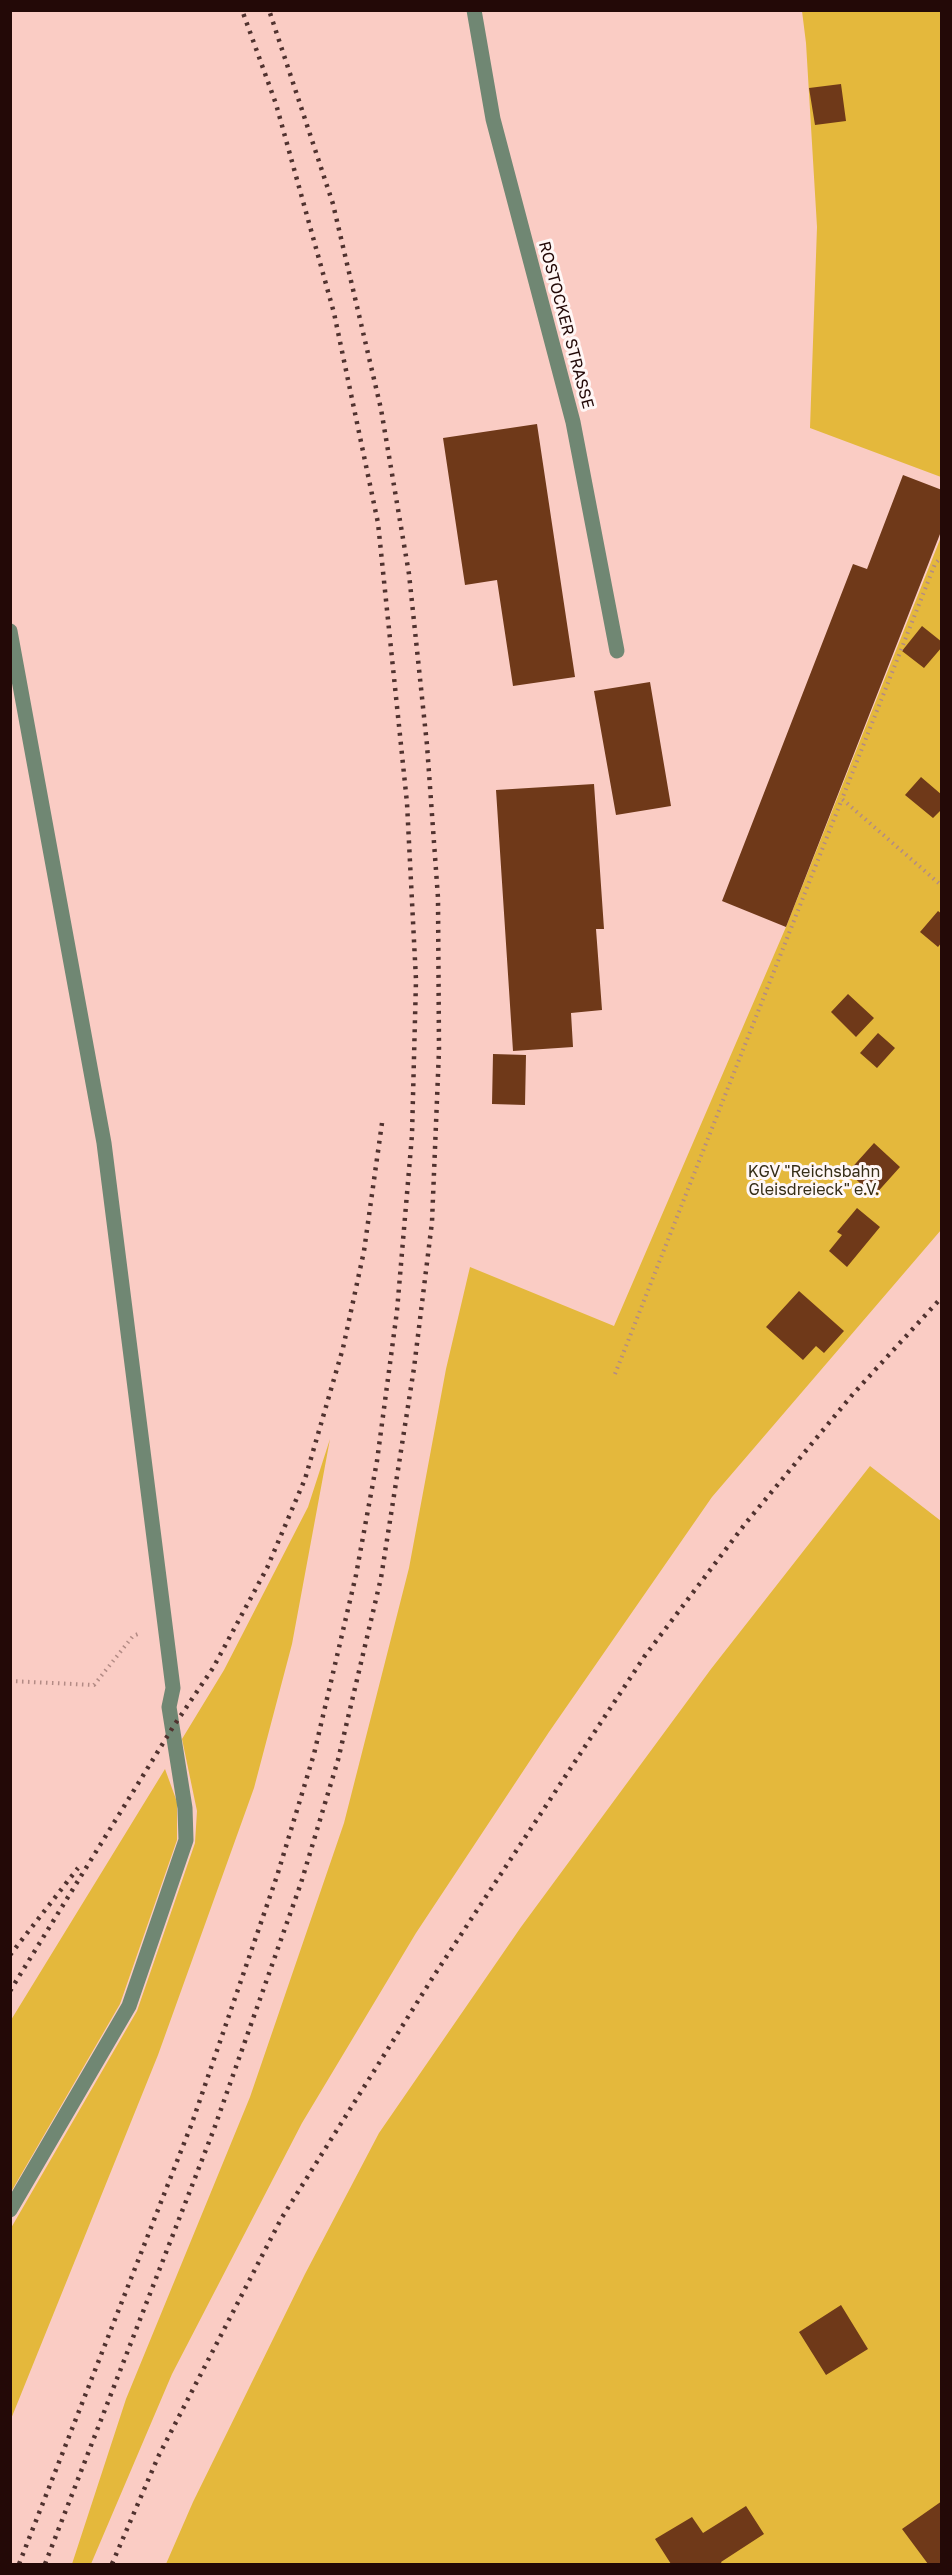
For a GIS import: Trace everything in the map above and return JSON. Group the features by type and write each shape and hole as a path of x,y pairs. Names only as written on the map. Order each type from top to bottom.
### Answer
{"street":[{"name":"ROSTOCKER STRASSE","path":"474,10 493,119 573,422 616,651"},
{"path":"10,631 104,1143 164,1625 174,1688 169,1707 185,1808 186,1840 129,2006 10,2210"}],"path":[{"path":"615,1374 935,564 942,556"},
{"path":"842,799 942,886"},
{"path":"10,1680 94,1685 133,1636 164,1625"}],"green space":[{"path":"802,11 941,11 941,477 810,428 817,227"},
{"name":"KGV \"Reichsbahn Gleisdreieck\" e.V.","path":"941,537 941,1230 712,1497 549,1732 416,1933 302,2123 172,2374 91,2564 72,2564 126,2399 250,2097 344,1823 409,1568 446,1369 470,1267 614,1326 786,927"},
{"path":"330,1439 292,1644 254,1788 158,2055 11,2419 11,2228 137,2011 195,1843 197,1811 182,1739 224,1670 308,1507"},
{"path":"870,1466 941,1521 941,2564 166,2564 193,2502 305,2274 379,2133 521,1927 711,1669"},
{"path":"165,1769 177,1802 177,1840 120,2004 11,2192 11,2020"}],"building":[{"path":"841,84 846,121 815,125 809,88"},
{"path":"537,424 575,677 513,686 497,580 465,585 443,438"},
{"path":"903,475 942,490 942,529 786,927 722,901 853,564 867,569"},
{"path":"922,626 942,642 942,647 924,668 902,651"},
{"path":"650,682 671,806 616,815 594,691"},
{"path":"921,777 942,795 942,809 933,818 905,795"},
{"path":"594,784 604,929 596,929 602,1010 571,1013 573,1047 513,1051 496,790"},
{"path":"938,911 942,914 942,942 938,947 920,932"},
{"path":"848,994 874,1018 856,1037 831,1012"},
{"path":"878,1033 895,1048 877,1068 860,1053"},
{"path":"493,1054 526,1055 525,1105 492,1104"},
{"path":"874,1143 900,1167 874,1196 848,1172"},
{"path":"857,1208 880,1227 847,1267 829,1251 842,1235 837,1232"},
{"path":"799,1291 844,1331 824,1353 816,1346 803,1360 766,1327"},
{"path":"841,2305 868,2349 826,2375 799,2332"},
{"path":"942,2501 942,2564 928,2564 902,2529"},
{"path":"746,2506 764,2534 721,2562 722,2564 671,2564 655,2539 692,2517 703,2533"}],"railway":[{"path":"19,2564 192,2123 277,1876 314,1754 356,1575 377,1461 397,1311 412,1135 416,980 407,803 378,523 334,313 276,104 242,10"},
{"path":"45,2564 214,2129 301,1883 338,1760 381,1578 414,1368 432,1222 439,1050 438,898 427,745 409,574 381,409 333,204 269,10"},
{"path":"10,1991 173,1727 213,1668 267,1568 305,1479 343,1348 364,1251 382,1123"},
{"path":"112,2564 158,2457 281,2219 435,1974 644,1657 745,1524 853,1394 942,1297"},
{"path":"10,1955 78,1868"}]}
